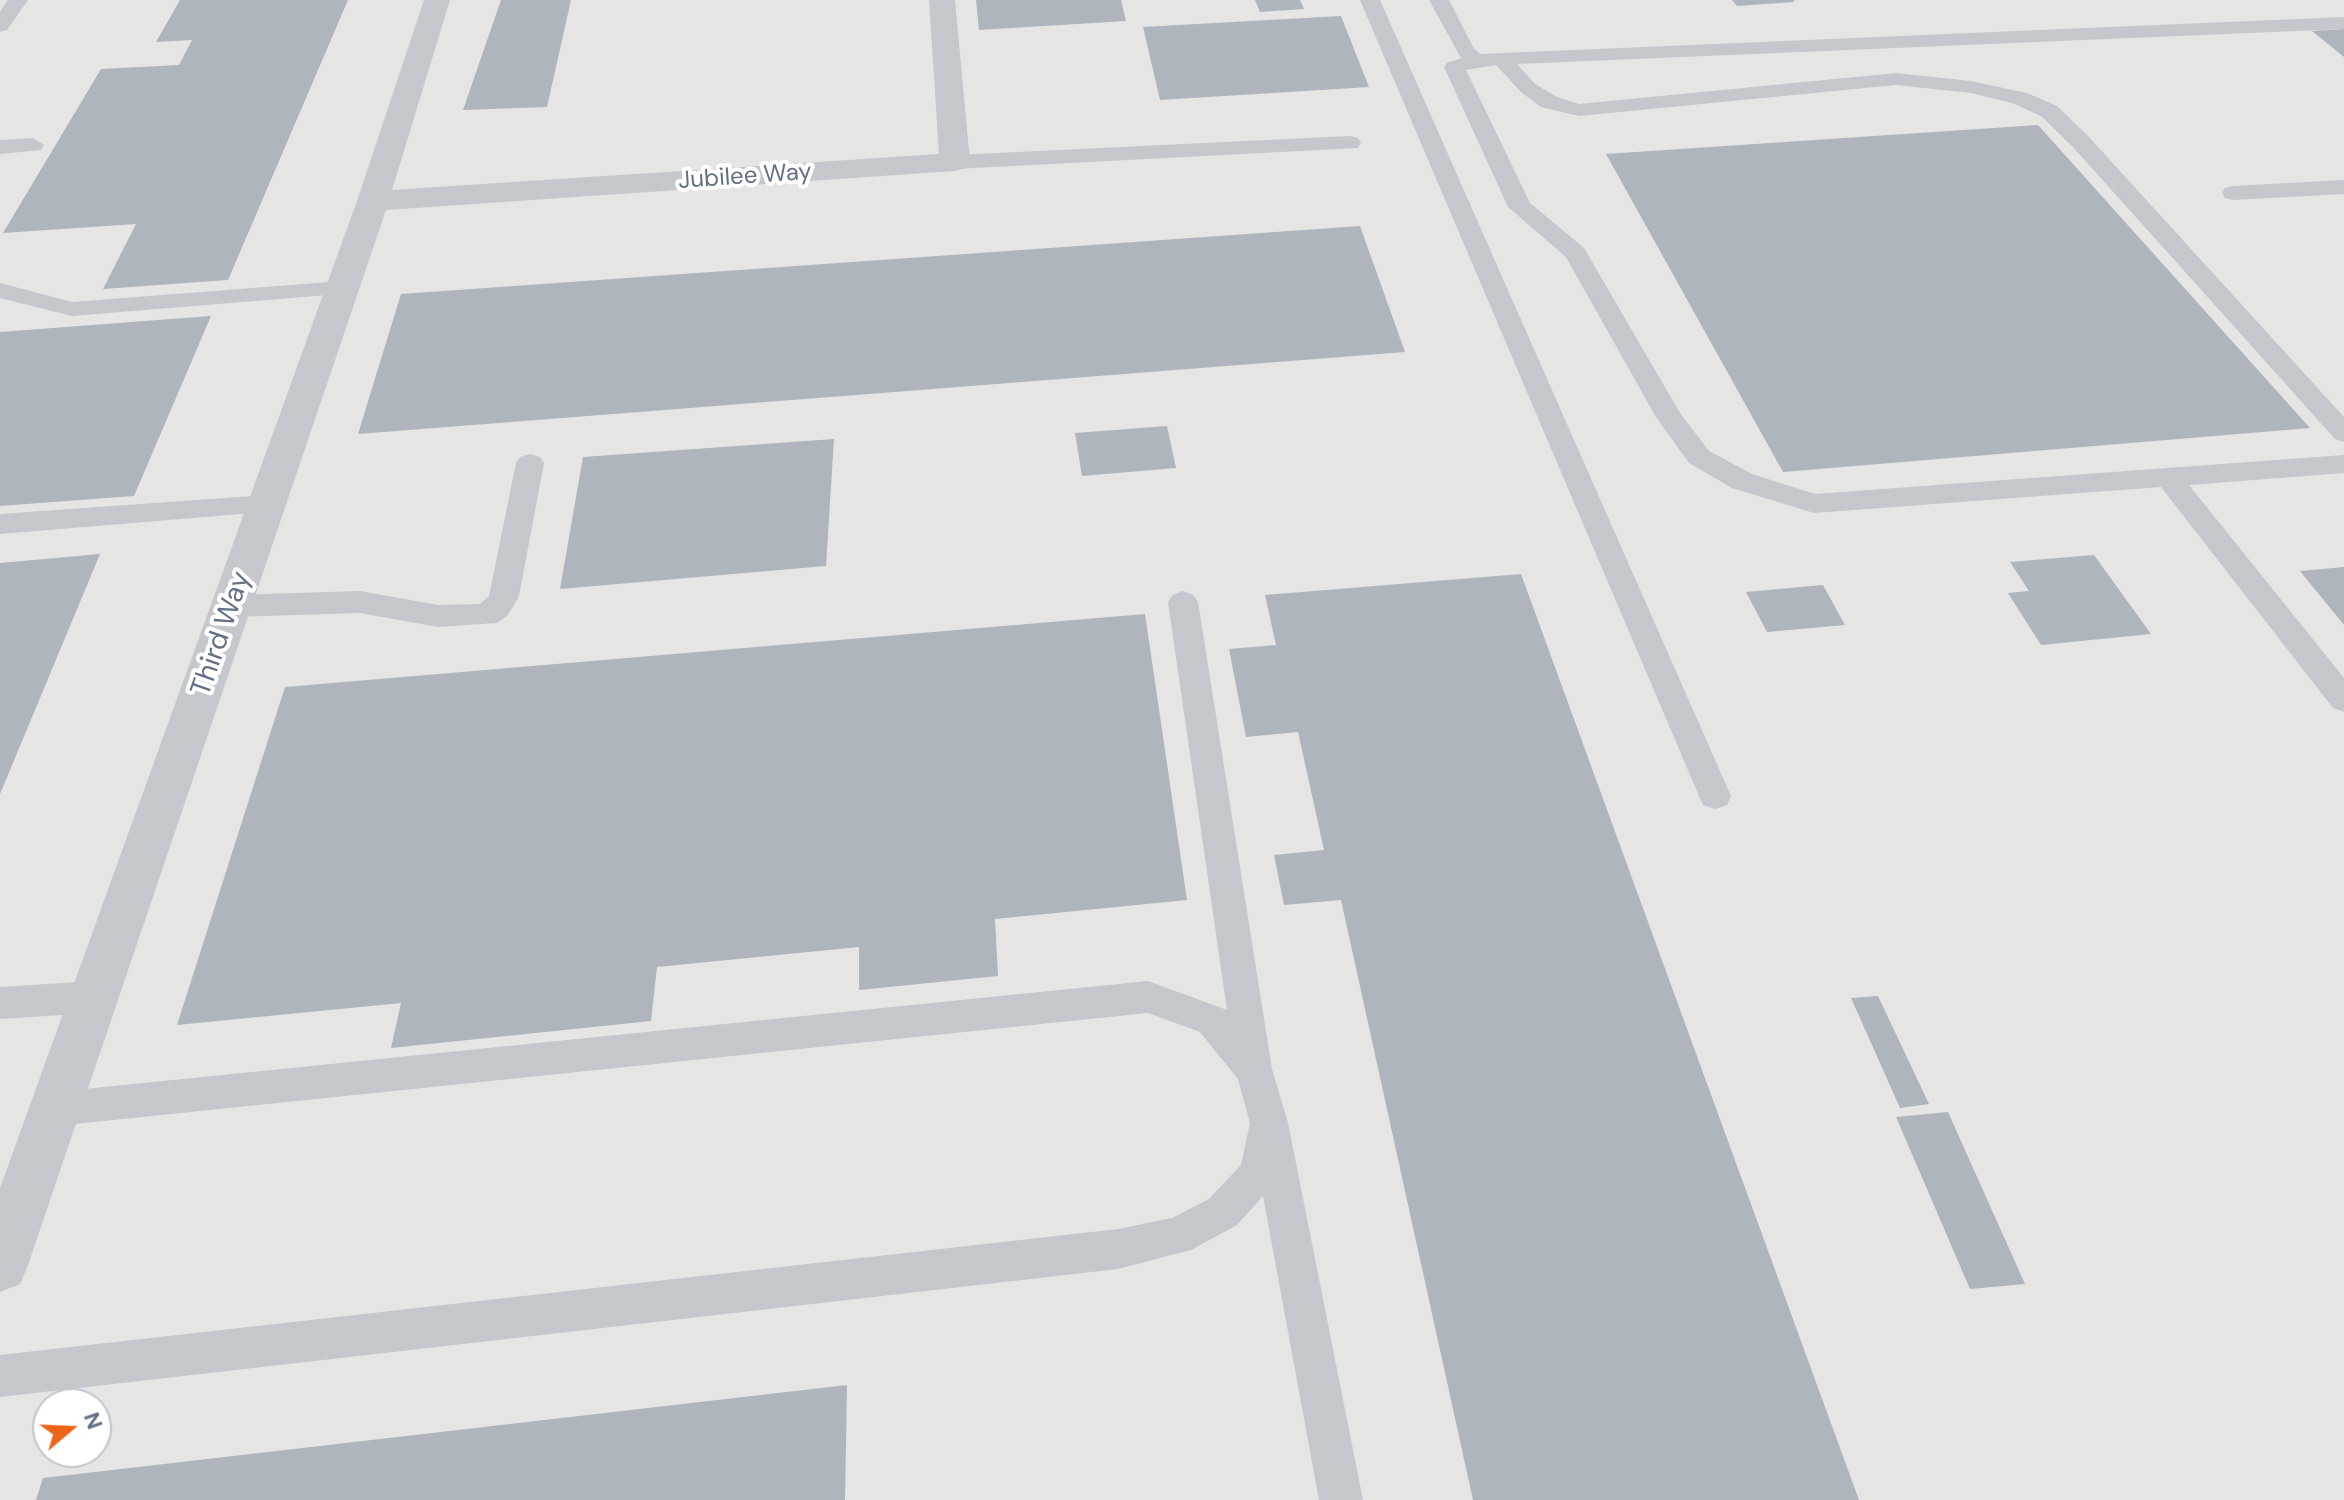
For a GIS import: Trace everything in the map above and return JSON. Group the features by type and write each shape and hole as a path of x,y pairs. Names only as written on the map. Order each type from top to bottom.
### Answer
{"street":[{"name":"Third Way","path":"0,1265 343,288 437,0"},
{"path":"942,0 955,162"},
{"name":"Jubilee Way","path":"373,201 955,162"}],"lane":[{"path":"0,26 18,0"},
{"path":"1370,0 1715,796"},
{"path":"1439,0 1464,50 1475,60"},
{"path":"2298,0 2314,25"},
{"path":"2344,23 1475,60 1454,67 1520,207 1576,253 1669,417 1699,457 1742,481 1814,504 2344,464"},
{"path":"1501,59 1528,88 1549,102 1579,110 1896,79 1971,87 2019,98 2049,111 2081,142 2344,433"},
{"path":"955,162 1350,143"},
{"path":"0,147 33,145"},
{"path":"2233,193 2344,187"},
{"path":"0,290 27,300 72,309 343,288"},
{"path":"232,606 360,602 438,616 486,615 498,607 504,596 530,463"},
{"path":"2168,477 2344,700"},
{"path":"0,524 267,504"},
{"path":"1183,602 1254,1071 1269,1123 1341,1500"},
{"path":"0,1003 94,997"},
{"path":"55,1109 1148,997 1213,1020 1254,1071"},
{"path":"0,1376 1118,1249 1177,1236 1223,1212 1258,1174 1269,1123"}],"shaded area":[{"path":"0,0 2344,0 2344,1500 0,1500"}],"building":[{"path":"180,0 348,0 228,280 103,289 136,224 3,233 101,69 179,65 192,40 156,42"},
{"path":"501,0 571,0 547,107 463,110"},
{"path":"976,0 1121,0 1126,21 979,30"},
{"path":"1255,0 1300,0 1304,9 1260,12"},
{"path":"1732,0 1794,0 1794,2 1737,6"},
{"path":"1341,16 1369,87 1160,100 1143,27"},
{"path":"2344,29 2344,57 2312,31"},
{"path":"2038,125 2310,428 1783,472 1606,154"},
{"path":"1360,226 1405,352 358,434 401,294"},
{"path":"211,316 134,496 0,506 0,332"},
{"path":"1167,426 1176,468 1082,476 1075,433"},
{"path":"834,439 826,566 560,589 583,457"},
{"path":"100,554 0,794 0,563"},
{"path":"2094,555 2151,634 2041,645 2008,593 2029,591 2010,562"},
{"path":"2344,567 2344,625 2300,571"},
{"path":"1521,574 1859,1500 1473,1500 1341,900 1284,905 1274,855 1324,850 1298,732 1246,737 1229,649 1276,645 1265,595"},
{"path":"1823,585 1845,625 1767,632 1746,592"},
{"path":"1145,614 1187,900 995,919 998,976 859,990 859,947 657,967 651,1021 391,1048 401,1003 177,1025 285,687"},
{"path":"1878,996 1929,1104 1900,1108 1851,998"},
{"path":"1948,1112 2025,1284 1970,1289 1896,1117"},
{"path":"847,1385 845,1500 36,1500 43,1478"}]}
